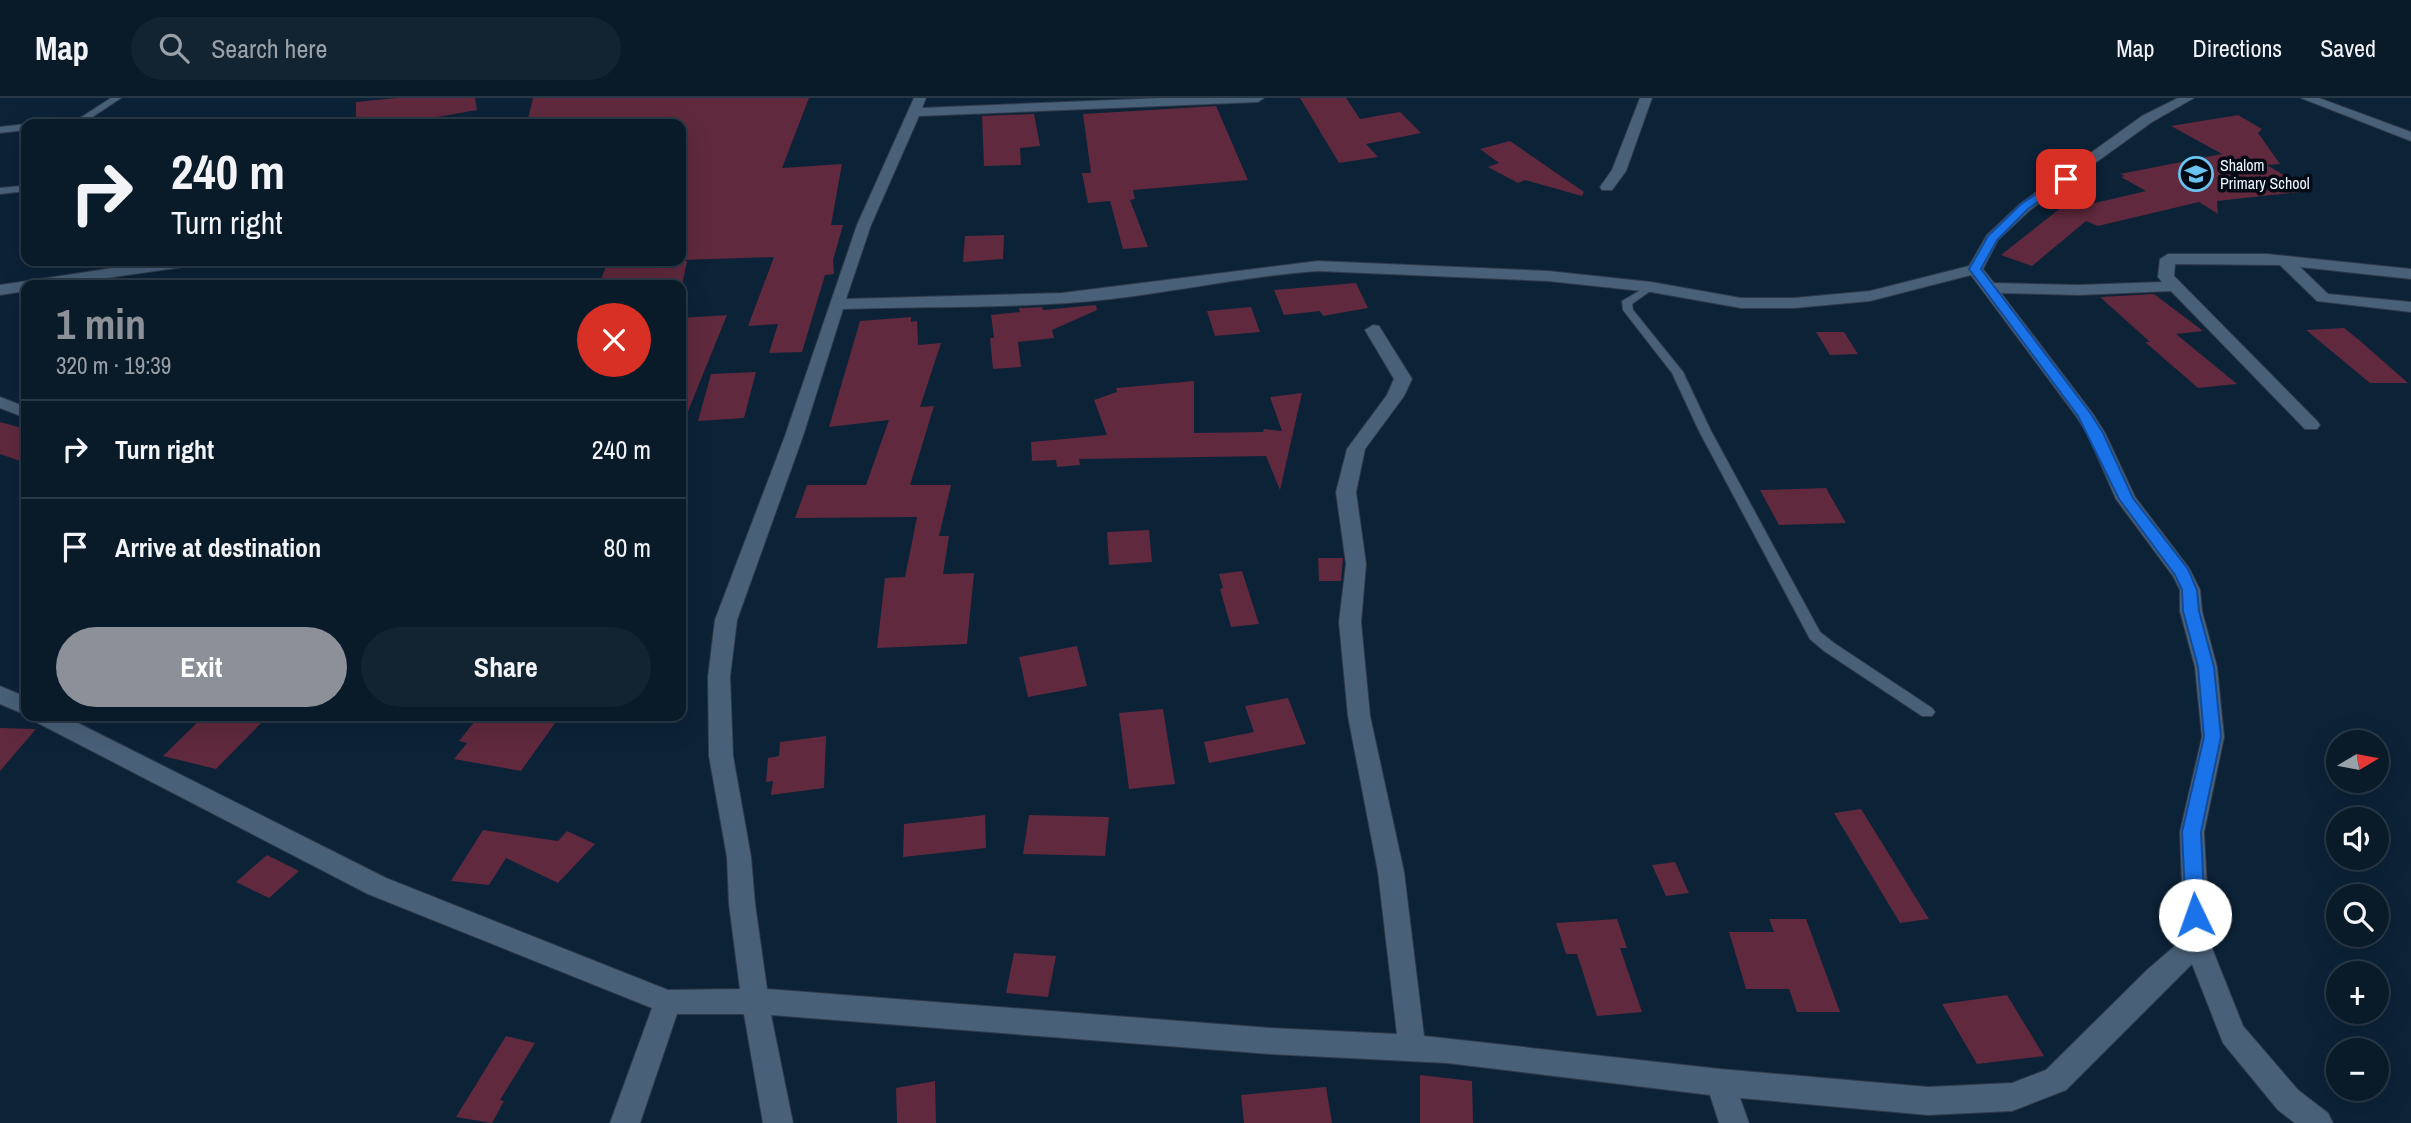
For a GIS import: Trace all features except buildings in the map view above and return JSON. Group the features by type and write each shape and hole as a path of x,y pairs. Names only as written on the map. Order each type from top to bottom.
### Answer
{"street":[{"path":"778,1123 755,1001 742,904 740,857 721,756 719,677 726,620 794,436 864,225 917,105 1258,98"},
{"path":"1607,187 1619,171 1646,98"},
{"path":"2188,98 2147,119 2025,207 1992,238 1983,279 2084,414 2096,433 2126,499 2182,573 2190,590 2191,611 2206,667 2213,737 2192,832 2197,943 2233,1034 2289,1111 2318,1123"},
{"path":"2307,98 2411,137"},
{"path":"2311,425 2166,277 2168,259 2285,261 2411,274"},
{"path":"2285,261 2323,298 2411,307"},
{"path":"61,280 156,266"},
{"path":"837,304 1062,298 1318,266 1549,276 1651,287 1741,303 1838,301 1983,279 2079,290 2176,286"},
{"path":"0,290 21,286"},
{"path":"1373,330 1403,379 1395,396 1356,449 1346,492 1356,564 1350,622 1359,716 1391,872 1412,1048"},
{"path":"0,402 21,412"},
{"path":"0,694 21,704"},
{"path":"54,721 377,886 668,1002 755,1001 1270,1041 1412,1048 1720,1083 1928,1101 2012,1097 2056,1080 2156,979 2197,943"},
{"path":"625,1123 668,1002"},
{"path":"1720,1083 1734,1123"}],"lane":[{"path":"85,119 117,98"},
{"path":"0,130 21,128"},
{"path":"0,191 21,189"},
{"path":"1651,287 1626,303 1628,310 1677,372 1705,431 1815,635 1927,712"}],"place":[{"name":"Shalom Primary School","path":"2196,174"}],"route":[{"path":"2066,179 2025,207 1992,238 1975,269 2084,414 2096,433 2126,499 2168,553 2190,590 2191,611 2206,667 2213,737 2192,832 2195,915"}]}
